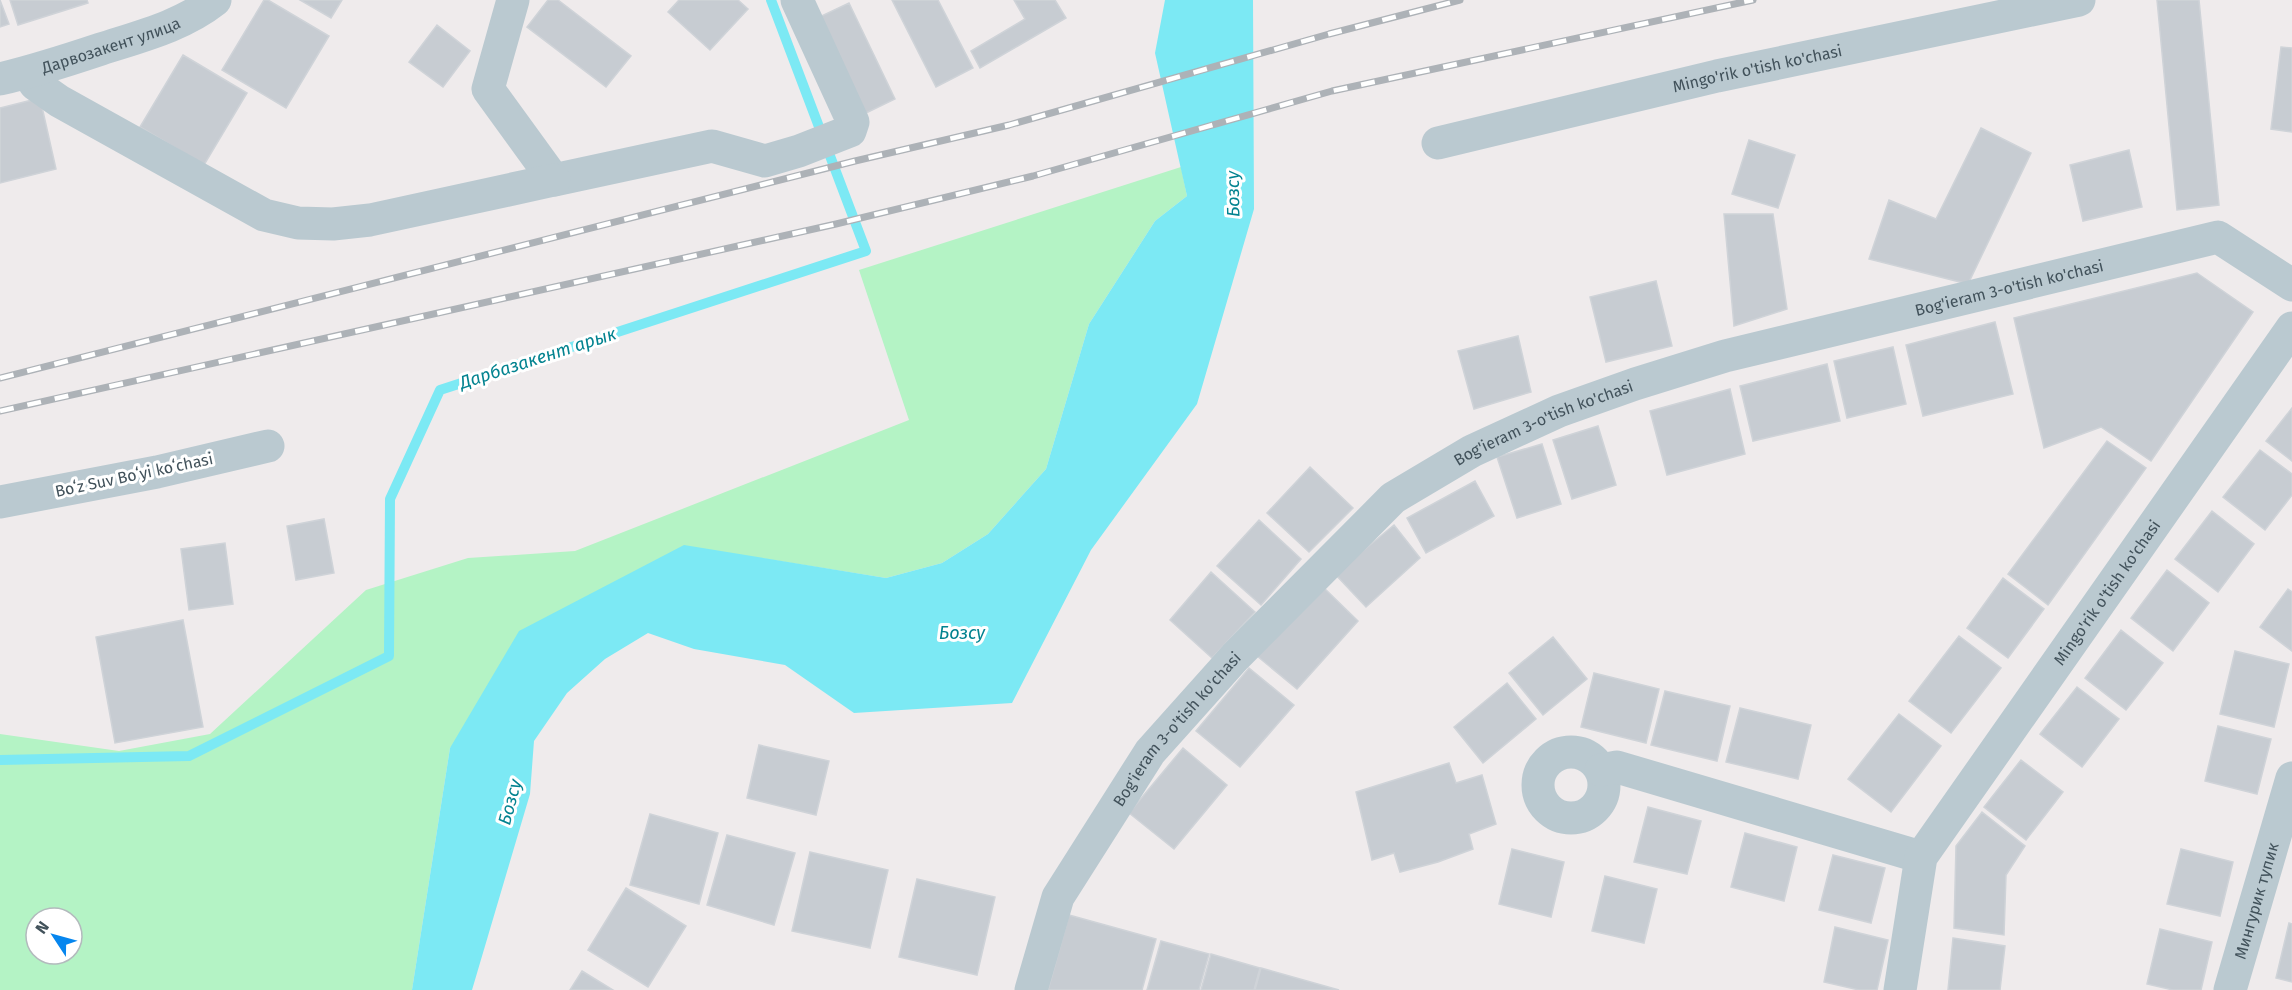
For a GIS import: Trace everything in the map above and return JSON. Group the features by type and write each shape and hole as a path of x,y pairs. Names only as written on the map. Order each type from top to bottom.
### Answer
{"street":[{"name":"Дарвозакент улица","path":"14,76 168,28 215,0"},
{"path":"513,0 488,89 554,180"},
{"path":"14,76 35,84 59,101 264,215 298,223 333,224 370,219 712,146 765,161 799,151 850,131 853,122 796,0"},
{"name":"Mingo'rik o'tish ko'chasi","path":"1438,143 1717,76 2079,0"},
{"name":"Bog'ieram 3-o'tish ko'chasi","path":"1032,990 1058,897 1150,752 1235,657 1392,498 1472,451 1559,411 1725,356 2218,237 2292,285"},
{"name":"Mingo'rik o'tish ko'chasi","path":"1900,990 1921,857 2292,328"},
{"name":"Boʻz Suv Boʻyi koʻchasi","path":"0,502 157,472 268,446"},
{"path":"1601,770 1617,767 1921,857"},
{"name":"Мингурик тупик","path":"2230,990 2292,778"}],"green space":[{"path":"1181,167 1187,196 1155,221 1089,324 1046,469 988,534 942,563 886,578 684,546 450,748 412,990 0,990 0,734 119,751 210,734 366,590 468,558 575,551 909,420 859,270"}],"water":[{"name":"Бозсу","path":"1165,0 1253,0 1254,209 1197,404 1091,550 1012,703 854,713 785,665 694,649 648,633 605,659 567,693 534,741 530,794 472,990 412,990 450,748 519,631 684,545 886,578 942,563 988,534 1046,469 1089,324 1155,221 1187,196 1155,53"}],"building":[{"path":"0,0 9,24 0,27"},
{"path":"10,0 87,0 88,3 18,25"},
{"path":"264,0 268,0 329,36 286,108 222,70"},
{"path":"300,0 342,0 331,18"},
{"path":"548,0 558,0 631,56 606,87 527,27"},
{"path":"679,0 738,0 748,9 710,50 668,12"},
{"path":"892,0 938,0 973,68 936,87"},
{"path":"1014,0 1055,0 1066,18 980,68 971,51 1025,19"},
{"path":"2157,0 2199,0 2219,205 2177,210"},
{"path":"849,3 895,99 860,116 815,19"},
{"path":"437,25 470,51 443,87 409,62"},
{"path":"2281,47 2292,48 2292,132 2271,129"},
{"path":"183,55 247,93 204,165 140,127"},
{"path":"40,98 56,169 0,183 0,108"},
{"path":"1981,128 2031,153 1968,284 1869,259 1889,200 1936,219"},
{"path":"1749,140 1795,155 1778,208 1732,194"},
{"path":"2129,150 2142,207 2083,221 2070,165"},
{"path":"1724,214 1773,214 1787,309 1734,326"},
{"path":"2197,273 2253,312 2151,461 2101,427 2044,448 2014,318"},
{"path":"1656,281 1672,346 1606,362 1590,297"},
{"path":"1995,322 2013,394 1923,416 1906,345"},
{"path":"1518,336 1531,392 1474,409 1458,351"},
{"path":"1893,347 1906,404 1847,418 1834,361"},
{"path":"1827,364 1840,421 1753,441 1740,386"},
{"path":"1730,389 1745,454 1667,475 1650,411"},
{"path":"2292,408 2292,461 2266,441"},
{"path":"1598,426 1616,485 1572,499 1553,440"},
{"path":"2107,441 2146,468 2048,605 2008,574"},
{"path":"1542,444 1561,504 1517,518 1497,457"},
{"path":"2260,450 2292,474 2292,495 2265,530 2223,497"},
{"path":"1310,467 1353,508 1309,552 1267,513"},
{"path":"1475,481 1494,516 1426,553 1407,518"},
{"path":"2212,511 2254,544 2218,592 2175,559"},
{"path":"324,519 334,573 296,580 287,526"},
{"path":"1259,520 1301,559 1261,605 1217,566"},
{"path":"1394,525 1420,558 1366,607 1335,574"},
{"path":"225,543 233,604 189,610 181,549"},
{"path":"2167,570 2209,603 2173,651 2131,618"},
{"path":"1211,572 1255,612 1212,658 1170,620"},
{"path":"2003,578 2044,609 2008,658 1967,628"},
{"path":"1321,585 1358,621 1297,689 1257,656"},
{"path":"2288,589 2292,592 2292,651 2260,627"},
{"path":"183,620 203,727 115,743 96,637"},
{"path":"2121,630 2163,663 2126,710 2085,678"},
{"path":"1959,636 2001,668 1951,733 1909,701"},
{"path":"1553,637 1587,679 1543,715 1509,673"},
{"path":"2235,651 2289,664 2274,727 2220,714"},
{"path":"1249,668 1294,705 1240,767 1196,731"},
{"path":"1594,673 1659,689 1646,743 1581,727"},
{"path":"1507,683 1536,719 1483,763 1454,727"},
{"path":"2077,687 2119,719 2082,767 2040,734"},
{"path":"1665,691 1730,706 1717,761 1651,745"},
{"path":"1740,708 1811,725 1798,779 1726,762"},
{"path":"1899,714 1941,746 1891,812 1848,779"},
{"path":"2218,726 2271,739 2257,794 2205,781"},
{"path":"759,745 829,761 816,815 747,798"},
{"path":"1183,748 1227,785 1174,849 1129,813"},
{"path":"2021,760 2063,792 2026,840 1984,807"},
{"path":"1449,763 1456,783 1482,775 1496,824 1469,834 1473,849 1438,862 1400,872 1394,853 1372,860 1356,792"},
{"path":"1648,807 1701,821 1687,874 1634,862"},
{"path":"1982,812 2025,846 2006,875 2004,935 1954,928 1956,846"},
{"path":"650,814 718,833 699,904 630,885"},
{"path":"1745,833 1797,847 1784,901 1731,887"},
{"path":"727,835 795,853 774,925 707,905"},
{"path":"1512,849 1564,862 1551,917 1499,904"},
{"path":"2181,849 2233,862 2220,916 2167,904"},
{"path":"810,852 888,870 870,948 792,931"},
{"path":"1833,855 1885,868 1871,923 1819,910"},
{"path":"1605,876 1657,889 1644,943 1592,931"},
{"path":"917,879 995,897 977,975 899,957"},
{"path":"626,888 686,926 648,987 588,950"},
{"path":"1069,915 1156,939 1142,990 1048,990"},
{"path":"2289,923 2292,924 2292,982 2276,978"},
{"path":"1835,927 1888,940 1877,990 1859,990 1824,982"},
{"path":"2160,929 2212,942 2201,990 2173,990 2147,984"},
{"path":"1953,938 2005,946 2000,990 1948,990"},
{"path":"1161,941 1209,954 1199,990 1147,990"},
{"path":"1211,954 1260,968 1254,990 1201,990"},
{"path":"1261,968 1339,990 1255,990"},
{"path":"582,971 613,990 570,990"}],"waterway":[{"name":"Дарбазакент арык","path":"0,760 189,756 389,656 390,499 440,390 866,251 771,0"}],"railway":[{"path":"0,378 855,161 1009,125 1329,34 1460,0"},
{"path":"0,411 836,224 1033,176 1332,91 1753,0"}]}
